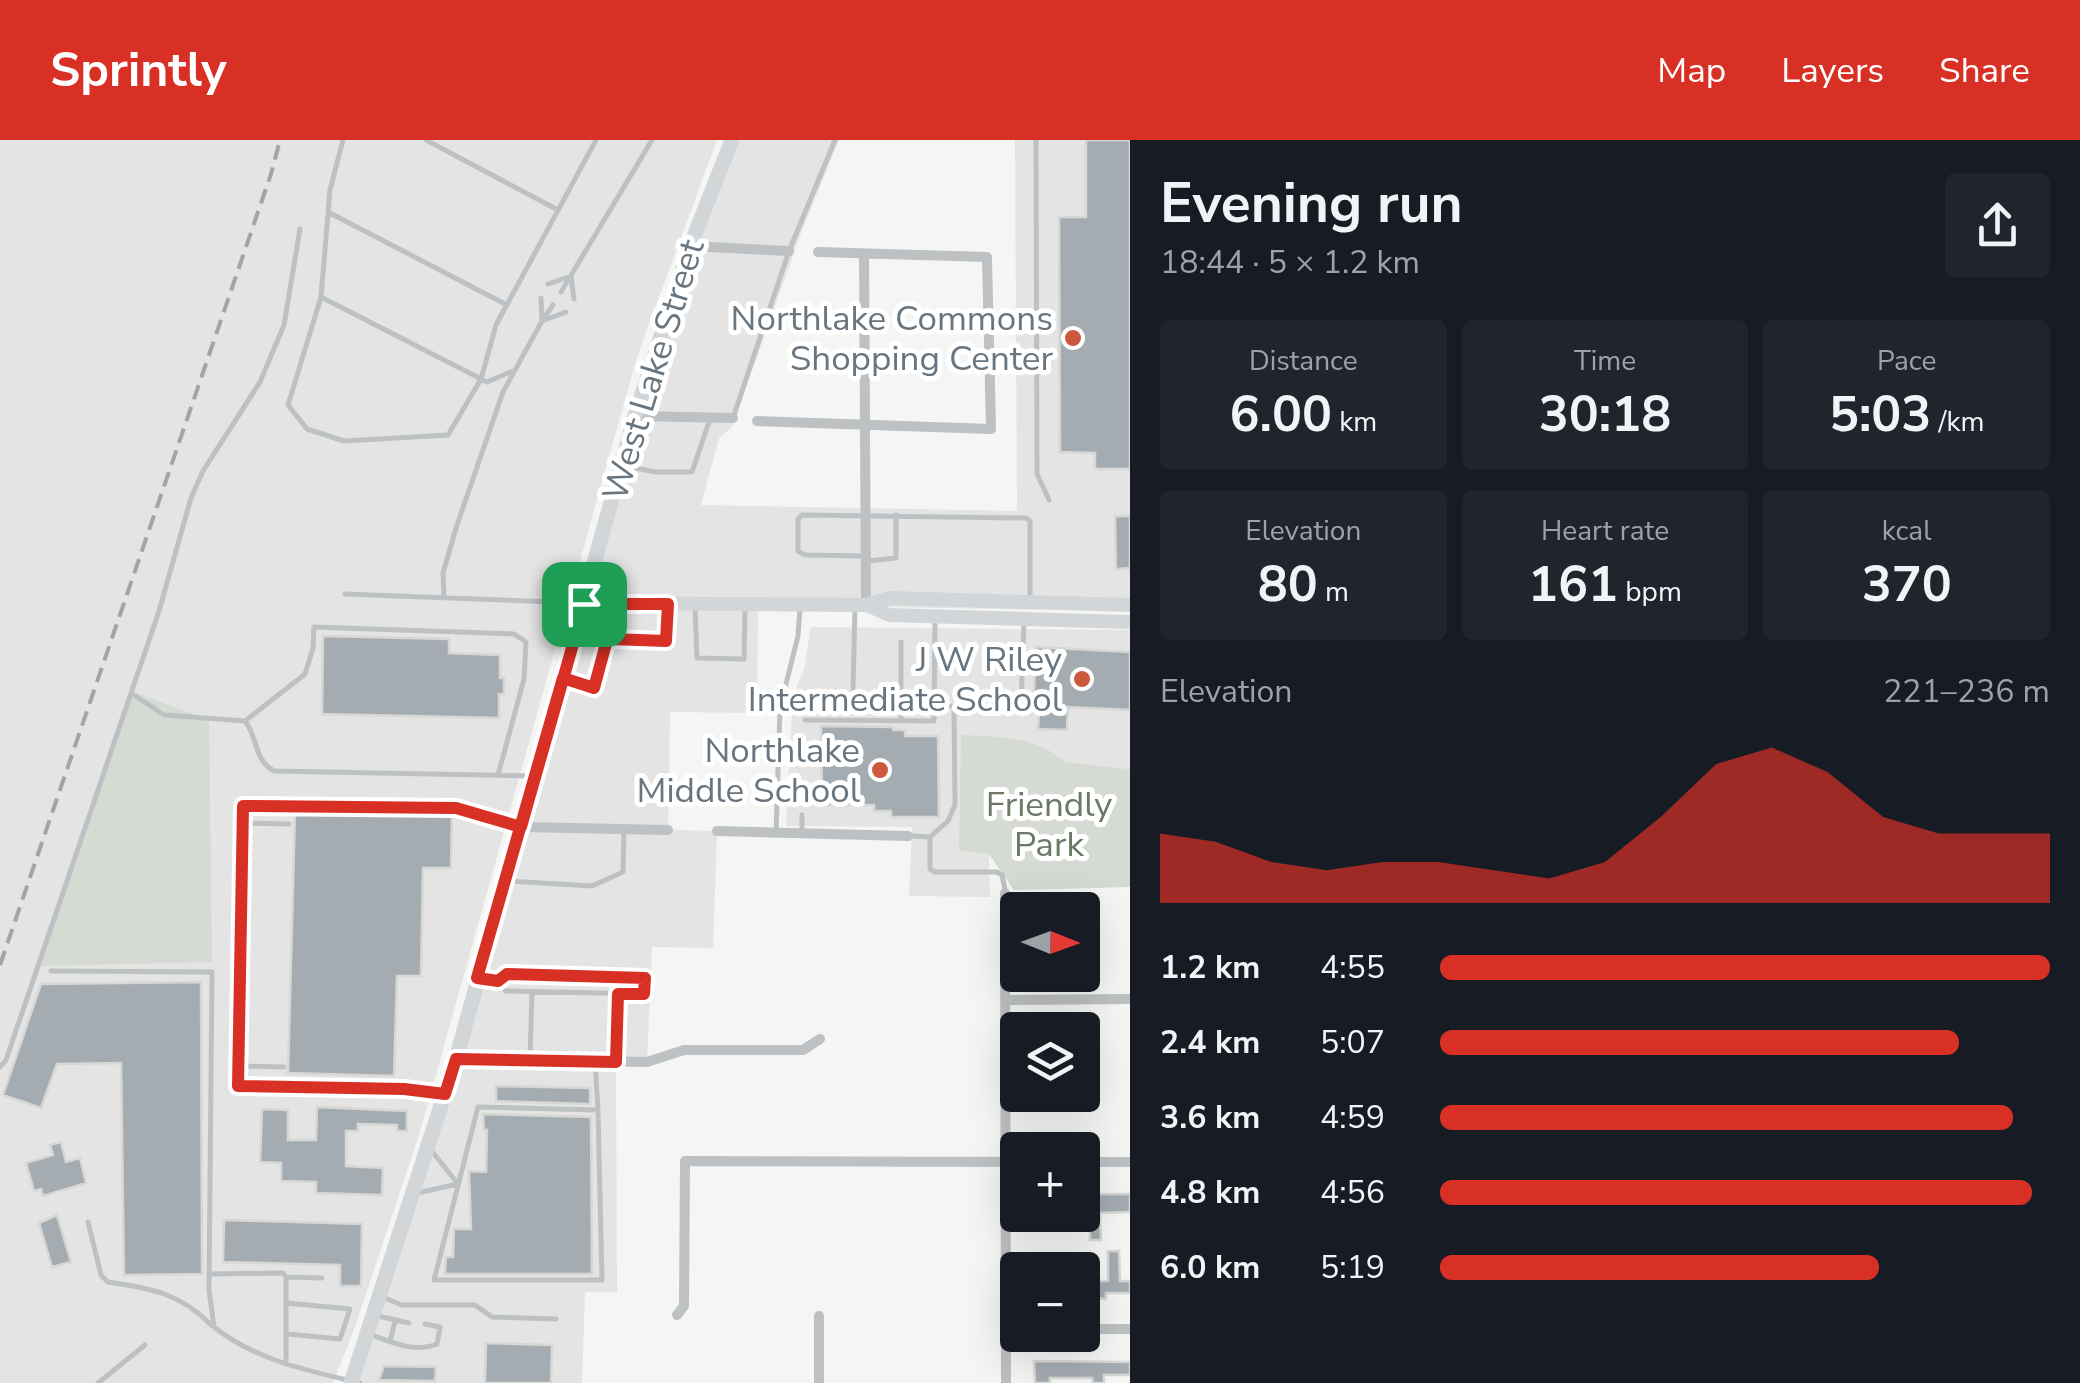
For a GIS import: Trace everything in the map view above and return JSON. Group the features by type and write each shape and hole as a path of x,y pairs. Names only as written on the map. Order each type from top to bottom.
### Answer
{"main road":[{"name":"West Lake Street","path":"354,1382 456,1059 635,416 690,246 732,140"},
{"path":"584,604 860,605 890,598 1130,605"},
{"path":"860,605 889,615 1130,622"}],"street":[{"path":"690,246 789,251"},
{"path":"758,421 991,429 988,257 818,252"},
{"path":"860,605 866,558 864,254"},
{"path":"635,416 732,418"},
{"path":"521,827 668,830"},
{"path":"717,832 908,836"},
{"path":"1006,992 1011,1132"},
{"path":"1006,1000 1130,999"},
{"path":"456,1059 647,1062 684,1050 794,1051 813,1046 820,1038"},
{"path":"677,1315 684,1306 685,1161 1000,1162"},
{"path":"1100,1162 1130,1162"},
{"path":"819,1316 819,1383"},
{"path":"1100,1329 1130,1329"},
{"path":"1006,1383 1010,1352"}],"lane":[{"path":"343,140 330,190 322,296 288,405 307,429 344,441 448,435 481,379 496,325 596,140"},
{"path":"426,140 558,210"},
{"path":"561,292 652,140"},
{"path":"732,418 789,251 835,140"},
{"path":"1036,140 1036,474 1050,500"},
{"path":"328,212 507,305"},
{"path":"0,1068 62,901 159,611 191,498 202,472 260,382 284,324 300,229"},
{"path":"548,284 571,276"},
{"path":"571,276 574,299"},
{"path":"322,296 487,382 515,370"},
{"path":"541,298 542,321"},
{"path":"444,598 443,573 503,392 553,305"},
{"path":"542,321 566,312"},
{"path":"622,465 656,472 692,472 711,418"},
{"path":"896,514 893,560 805,555 798,550 798,519 802,514 896,514 1030,521 1030,602"},
{"path":"345,594 584,604"},
{"path":"563,678 594,688 607,640 666,641 668,604"},
{"path":"695,604 696,658 744,659 746,604"},
{"path":"776,833 780,708 798,636 801,605"},
{"path":"853,689 860,605"},
{"path":"805,720 934,721 935,616"},
{"path":"934,706 1020,706 1024,619"},
{"path":"131,693 164,715 245,721 305,674 314,627 514,634 526,642 527,662 498,775"},
{"path":"900,642 900,720"},
{"path":"908,836 930,837 948,821 955,805 954,706"},
{"path":"245,721 254,733 262,764 274,771 535,776"},
{"path":"445,1094 404,1089 238,1086 243,806 456,808 521,827"},
{"path":"802,815 802,834"},
{"path":"242,823 290,824"},
{"path":"507,880 592,886 610,879 622,872 624,829"},
{"path":"930,837 930,869 997,872 1005,882 1006,892"},
{"path":"51,971 212,972 210,1274 214,1327"},
{"path":"477,978 498,981 506,992 618,994 644,994 645,978 507,974 498,981"},
{"path":"530,1060 532,992"},
{"path":"616,1062 618,994"},
{"path":"595,1061 598,1110 602,1280 434,1280 478,1107 598,1110"},
{"path":"238,1066 284,1067"},
{"path":"429,1147 458,1184"},
{"path":"414,1194 458,1184"},
{"path":"88,1222 100,1275 108,1282 175,1296 256,1353 354,1382"},
{"path":"210,1274 283,1273 286,1277 322,1278"},
{"path":"286,1277 286,1364"},
{"path":"382,1296 402,1304 475,1306 492,1317 556,1319"},
{"path":"286,1303 350,1308 340,1339 287,1334"},
{"path":"376,1315 409,1324"},
{"path":"390,1341 396,1322"},
{"path":"369,1334 404,1347 432,1348 437,1344 440,1328 425,1324"},
{"path":"98,1383 145,1345"}],"shaded area":[{"path":"0,140 717,140 637,357 419,1135 333,1383 0,1383"},
{"path":"732,140 839,140 801,233 732,427 719,438 701,505 1017,511 1015,140 1130,140 1130,611 758,605 757,713 670,712 668,830 717,831 713,948 652,947 647,1062 616,1062 617,1292 585,1292 582,1383 352,1383 456,1059 622,465"},
{"path":"811,627 1130,630 1130,769 1065,762 1057,755 960,851 989,854 990,897 909,896 912,827 786,826 793,695 804,670"}],"green space":[{"path":"133,692 209,720 212,962 36,966"},
{"name":"Friendly Park","path":"961,735 1029,743 1065,762 1130,769 1130,887 1014,890 989,854 959,851"}],"building":[{"path":"1086,140 1130,140 1130,469 1095,469 1095,453 1060,452 1059,217 1086,217"},
{"path":"1115,516 1130,516 1130,568 1116,569"},
{"path":"323,636 449,639 449,653 500,655 504,694 499,694 499,718 322,714"},
{"name":"J W Riley Intermediate School","path":"1036,647 1130,652 1130,710 1068,707 1067,730 1038,729 1039,712 1033,712"},
{"name":"Northlake Middle School","path":"821,726 893,727 905,730 905,736 938,736 939,817 891,817 891,811 874,811 874,805 822,805"},
{"path":"295,812 452,813 451,868 423,868 421,976 397,976 394,1076 288,1073"},
{"path":"201,982 202,1274 124,1275 121,1063 57,1064 41,1108 3,1095 41,984"},
{"path":"496,1086 590,1088 590,1104 496,1101"},
{"path":"317,1107 407,1111 407,1131 397,1131 397,1125 358,1124 358,1131 346,1131 346,1166 383,1168 382,1195 316,1193 316,1182 281,1181 281,1163 260,1162 262,1109 288,1110 288,1140 316,1140"},
{"path":"483,1114 591,1117 592,1274 445,1274 446,1257 453,1257 454,1229 471,1229 469,1171 486,1172 487,1130"},
{"path":"61,1142 66,1162 80,1158 86,1183 43,1196 41,1189 34,1191 26,1163 53,1155 50,1145"},
{"path":"1100,1194 1130,1194 1130,1212 1100,1213"},
{"path":"1100,1213 1101,1240 1090,1240 1090,1232 1100,1232"},
{"path":"57,1215 71,1262 52,1267 39,1223"},
{"path":"224,1220 362,1224 361,1286 340,1286 340,1265 223,1262"},
{"path":"1108,1251 1119,1251 1120,1281 1130,1281 1130,1293 1106,1293 1106,1299 1100,1298 1100,1281 1108,1281"},
{"path":"486,1343 552,1345 551,1383 485,1383"},
{"path":"1034,1361 1130,1362 1130,1375 1104,1375 1104,1383 1093,1383 1092,1378 1050,1378 1050,1383 1035,1383"},
{"path":"384,1366 436,1367 435,1381 379,1380"}],"railway":[{"path":"0,965 280,140"}],"place":[{"name":"Northlake Commons Shopping Center","path":"1073,338"},
{"name":"J W Riley Intermediate School","path":"1082,679"},
{"name":"Northlake Middle School","path":"880,770"}],"route":[{"path":"584,604 578,628 563,678 535,776 521,827 456,808 243,806 238,1086 404,1089 445,1094 456,1059 616,1062 618,994 644,994 645,978 507,974 498,981 477,978 507,880 563,678 594,688 607,640 666,641 668,604 584,604"}]}
